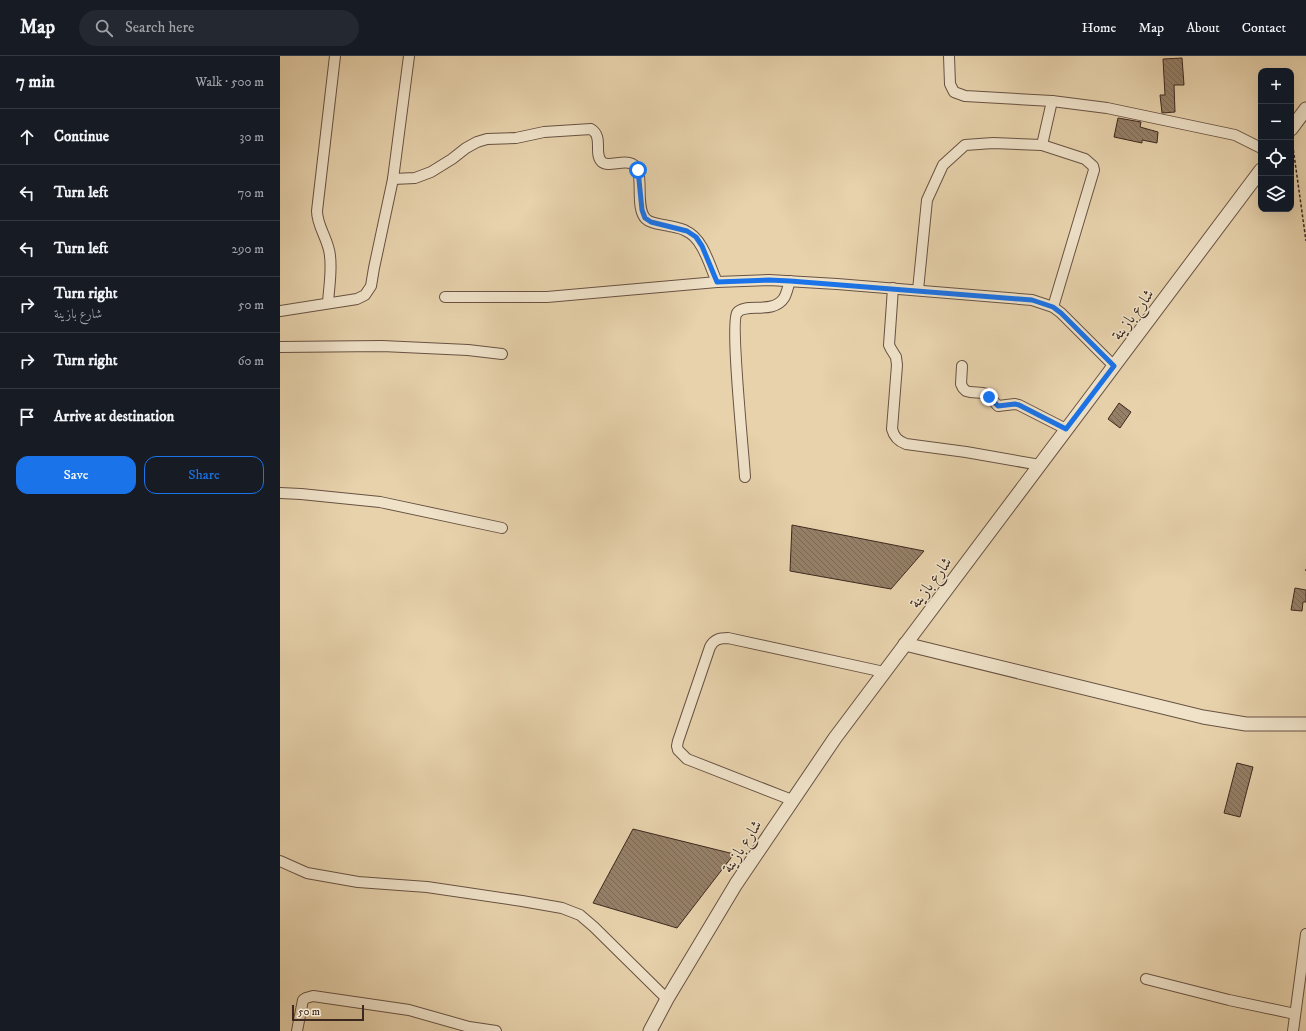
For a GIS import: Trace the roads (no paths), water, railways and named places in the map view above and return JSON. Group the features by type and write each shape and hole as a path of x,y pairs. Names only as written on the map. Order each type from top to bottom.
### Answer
{"street":[{"path":"328,303 330,255 317,219 317,211 335,56"},
{"path":"280,311 357,299 365,295 372,286 374,268 393,179 409,56"},
{"path":"949,56 950,84 954,92 965,96 1052,101 1106,108 1235,135 1258,146"},
{"path":"1042,144 1052,101"},
{"path":"1294,130 1306,110"},
{"path":"393,179 415,178 431,172 477,142 516,138 544,132 591,129 595,132 598,139 598,150 602,162 606,164 627,162 632,164 638,170 642,210 645,218 651,222 687,231 696,237 702,246 717,282"},
{"path":"918,290 927,200 943,165 965,145 993,143 1042,144 1085,159 1093,166 1094,170 1053,307"},
{"name":"شارع بازينة","path":"650,1031 667,999 736,884 835,738 1258,174"},
{"path":"445,297 547,297 717,282 769,280 893,288 1032,300 1053,307 1069,320 1114,366"},
{"path":"745,477 736,354 735,316 739,311 744,309 771,307 781,302 790,281"},
{"path":"893,288 889,345 897,360 892,429 894,437 906,444 966,452 1040,465"},
{"path":"280,347 382,346 468,350 502,354"},
{"path":"962,366 961,384 966,391 987,394 998,406 1019,405 1066,429"},
{"path":"280,493 380,502 502,528"},
{"path":"792,800 687,759 678,750 678,741 682,726 712,643 720,638 728,638 884,672"},
{"path":"905,644 1203,717 1246,724 1306,724"},
{"path":"280,861 307,873 351,881 427,887 562,908 580,915 594,926 667,999"},
{"path":"1293,1031 1306,934"},
{"path":"1146,979 1295,1014"},
{"path":"296,1031 303,1000 313,996 409,1010 468,1027 496,1031"}]}
